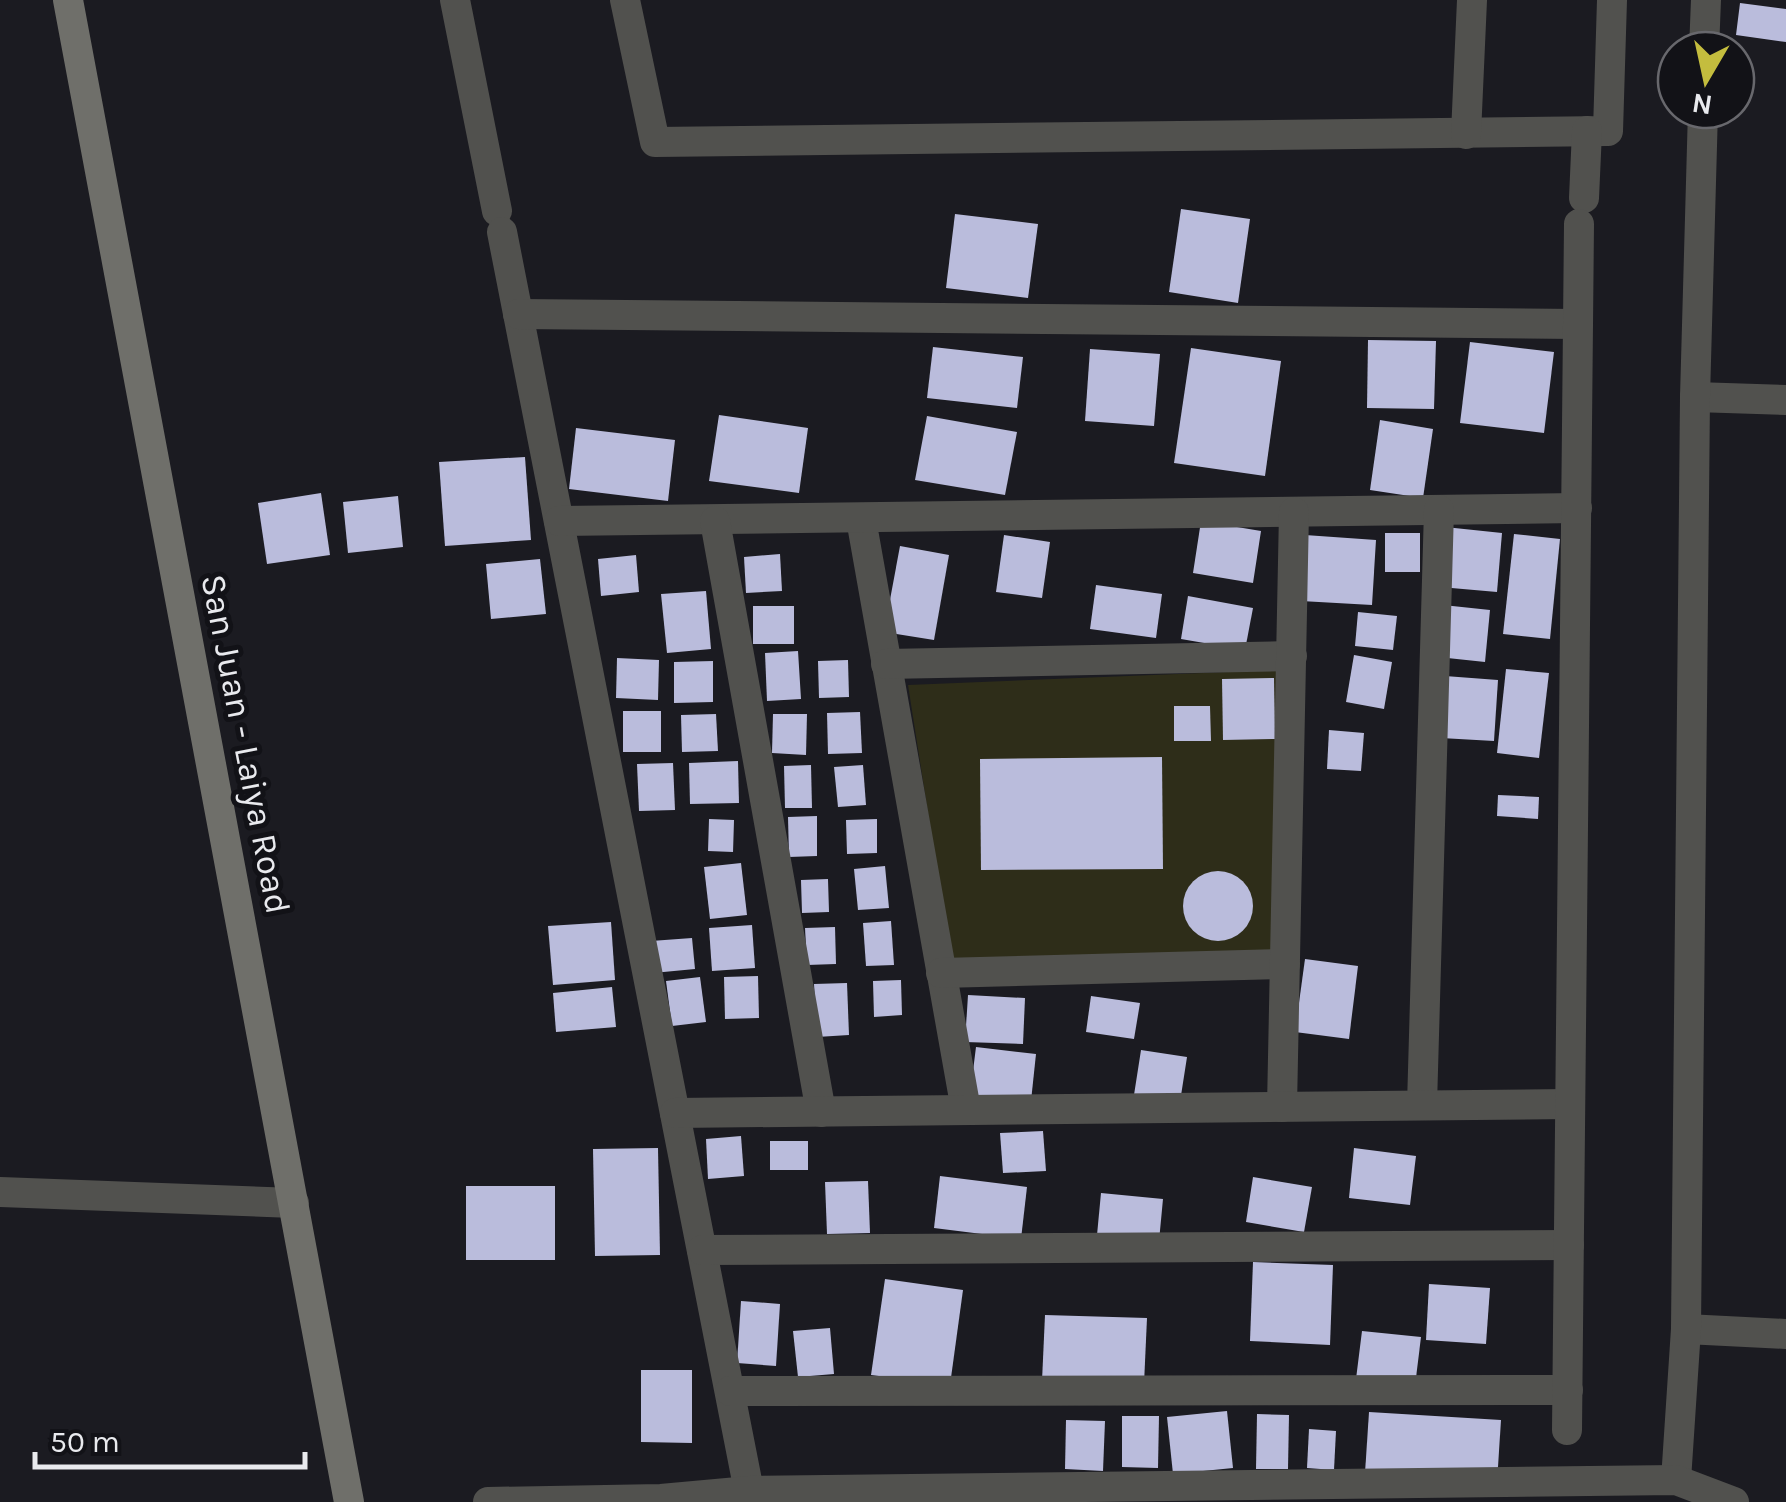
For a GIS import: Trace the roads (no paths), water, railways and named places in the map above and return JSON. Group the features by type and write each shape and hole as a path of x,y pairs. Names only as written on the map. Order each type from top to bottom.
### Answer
{"main road":[{"name":"San Juan - Laiya Road","path":"68,0 349,1502"}],"street":[{"path":"455,0 749,1491"},
{"path":"625,0 655,142 1608,131 1612,0"},
{"path":"1466,134 1472,0"},
{"path":"1705,30 1706,0"},
{"path":"1676,1480 1686,1329 1695,397 1702,130"},
{"path":"1567,1430 1578,324 1587,132"},
{"path":"518,314 1578,324"},
{"path":"1695,397 1786,400"},
{"path":"559,521 1576,508"},
{"path":"1422,1105 1439,510"},
{"path":"1282,1107 1294,512"},
{"path":"861,519 966,1110"},
{"path":"715,521 820,1112"},
{"path":"886,664 1292,656"},
{"path":"941,973 1286,964"},
{"path":"675,1114 1570,1104"},
{"path":"0,1192 294,1203"},
{"path":"702,1250 1569,1246"},
{"path":"1686,1329 1786,1334"},
{"path":"730,1392 1568,1390"},
{"path":"488,1502 661,1501 749,1491 1676,1480 1734,1502"}]}
